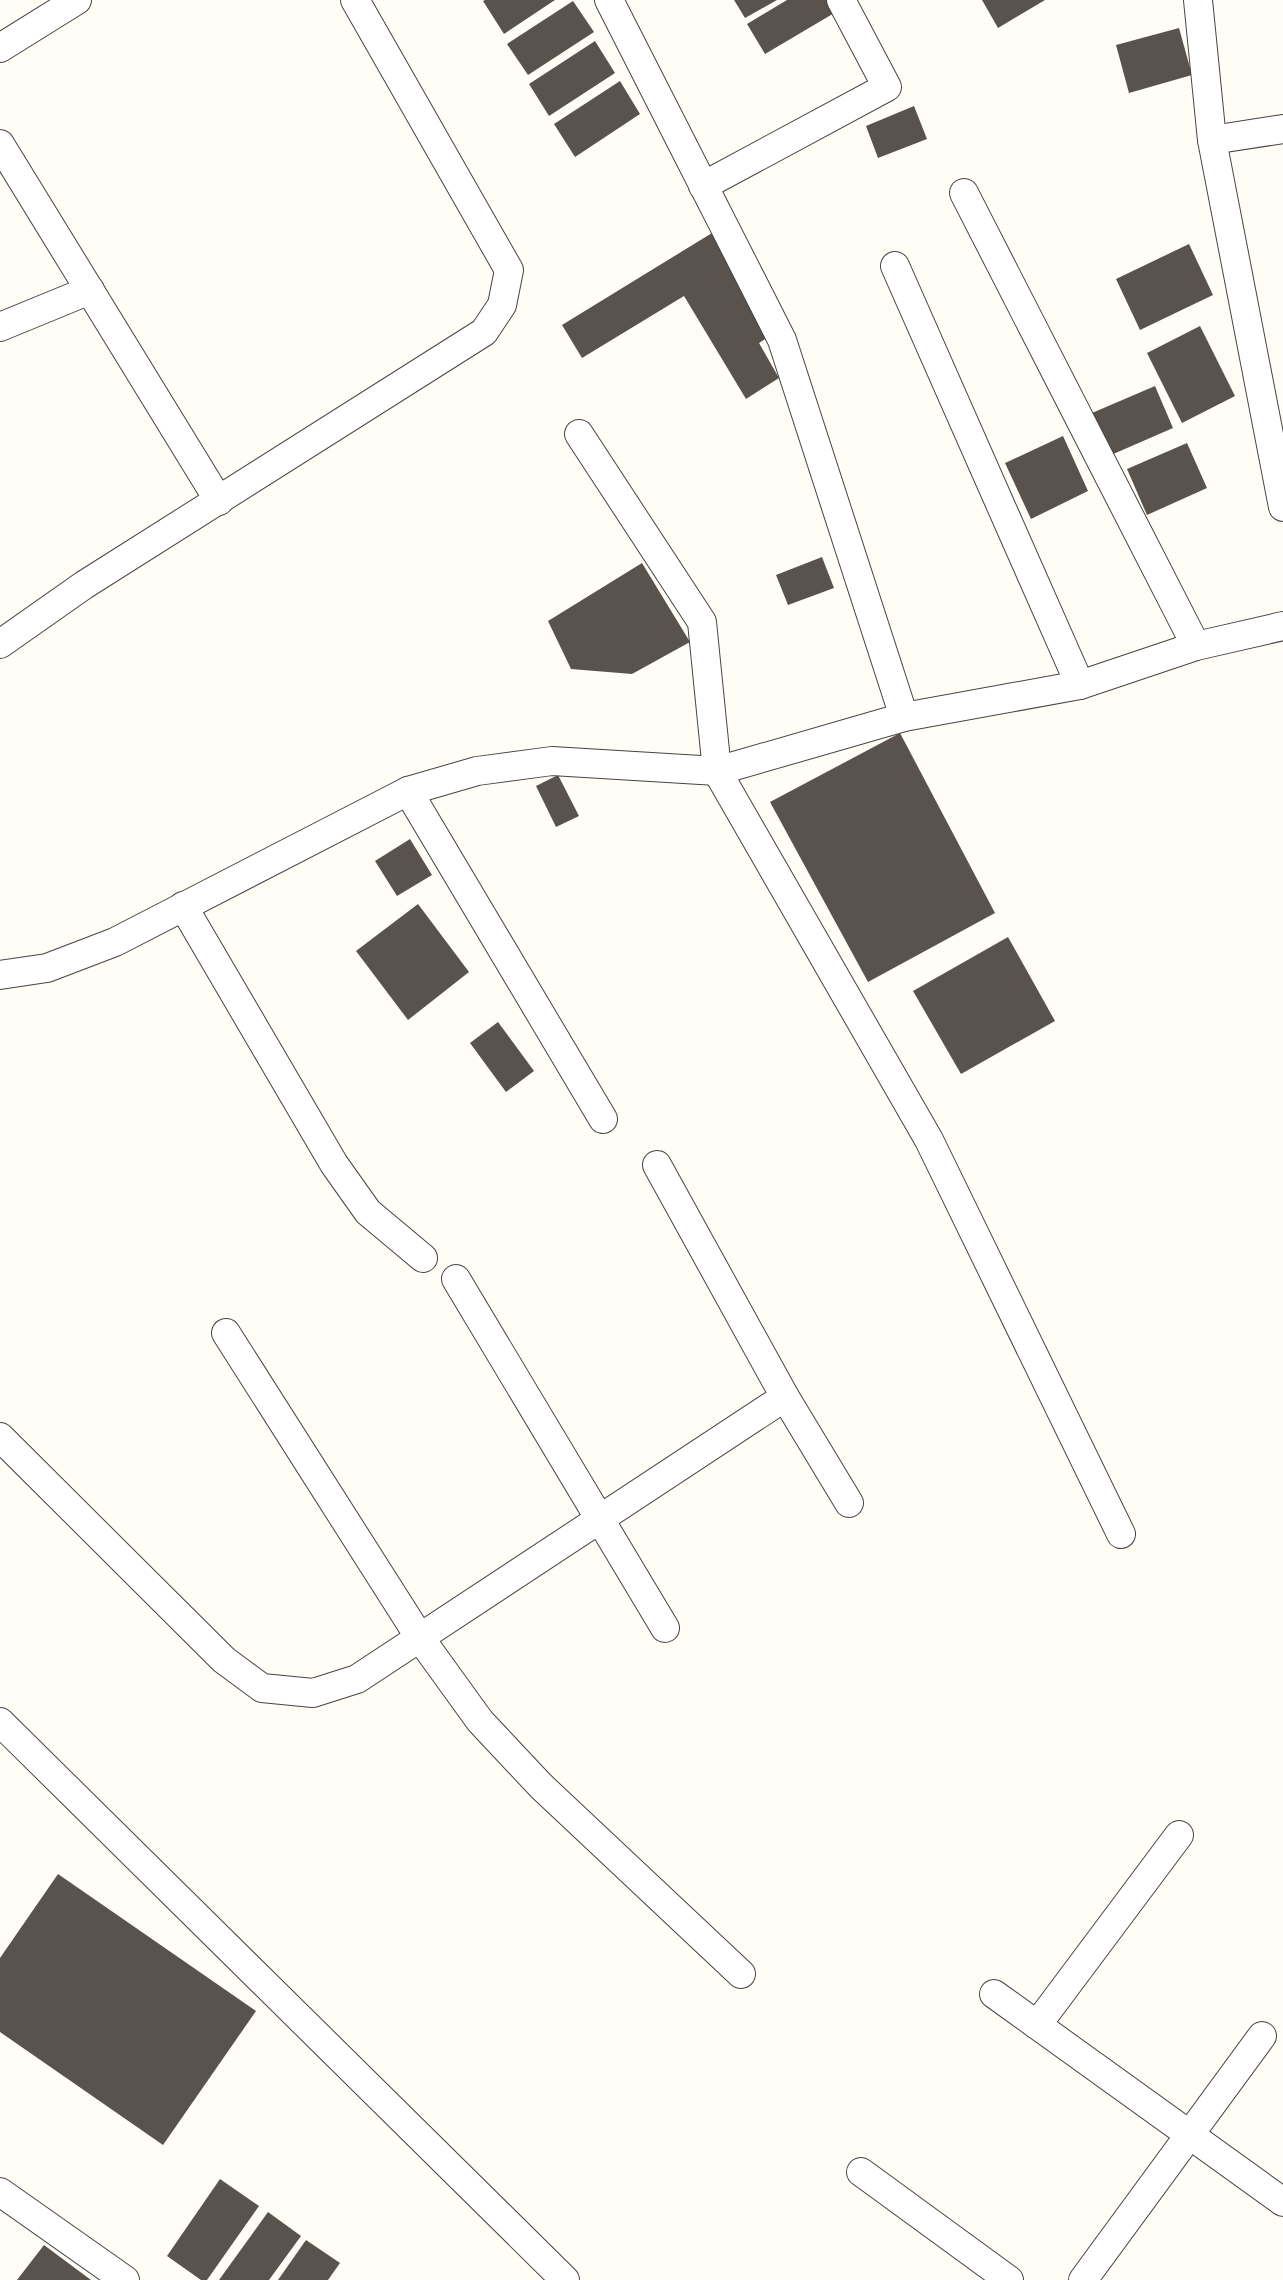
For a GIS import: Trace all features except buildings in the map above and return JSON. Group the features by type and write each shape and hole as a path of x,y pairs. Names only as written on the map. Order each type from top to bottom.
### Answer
{"street":[{"path":"0,48 77,0"},
{"path":"0,644 84,585 484,332 502,305 509,270 355,0"},
{"path":"609,0 782,340 904,717"},
{"path":"703,186 887,87 841,0"},
{"path":"1198,0 1212,140 1283,507"},
{"path":"1212,140 1283,129"},
{"path":"0,144 219,501"},
{"path":"964,193 1196,646"},
{"path":"895,266 1080,685"},
{"path":"0,327 90,290"},
{"path":"579,434 702,622 717,771 929,1140 1121,1534"},
{"path":"0,976 47,968 114,942 408,790 477,771 552,761 717,771 904,717 1080,685 1196,646 1283,626"},
{"path":"408,790 603,1120"},
{"path":"183,906 334,1164 368,1212 423,1258"},
{"path":"658,1165 785,1397 849,1503"},
{"path":"456,1278 665,1628"},
{"path":"226,1333 420,1638 480,1721 541,1786 741,1974"},
{"path":"0,1438 224,1660 262,1688 313,1693 357,1679 785,1397"},
{"path":"0,1722 565,2280"},
{"path":"1037,2025 1178,1835"},
{"path":"994,1994 1283,2202"},
{"path":"1083,2280 1262,2036"},
{"path":"861,2172 1009,2280"},
{"path":"0,2192 125,2280"}]}
